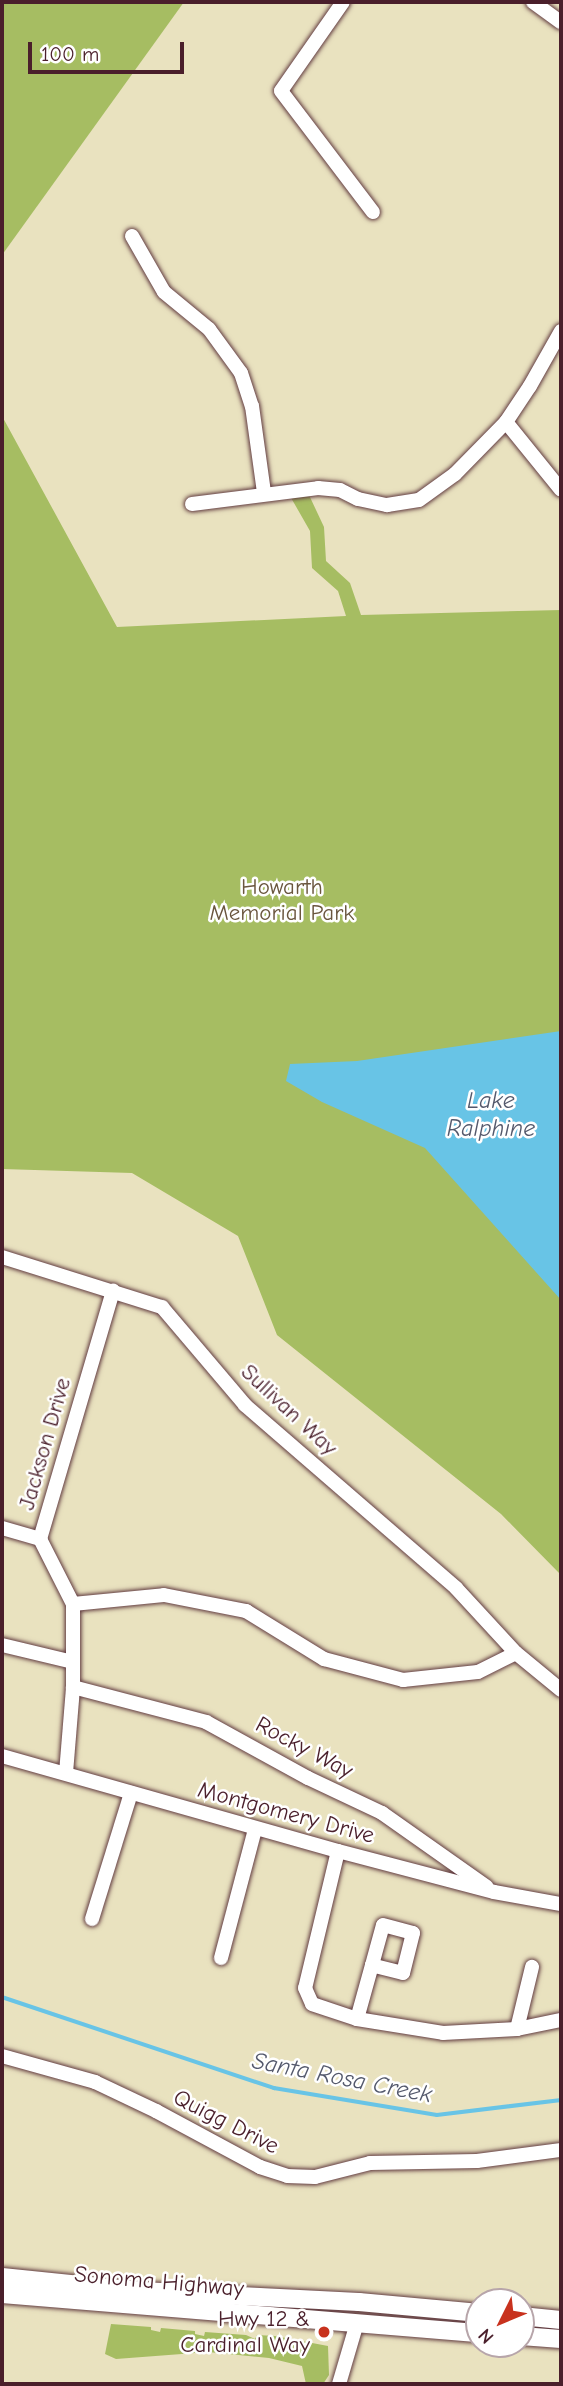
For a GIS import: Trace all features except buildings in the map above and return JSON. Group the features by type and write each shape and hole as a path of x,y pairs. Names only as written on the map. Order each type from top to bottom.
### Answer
{"main road":[{"name":"Sonoma Highway","path":"2,2277 150,2291 359,2302 465,2312"},
{"name":"Sonoma Highway","path":"2,2294 465,2332"},
{"path":"357,2323 359,2302"},
{"path":"535,2317 561,2319"},
{"path":"535,2337 561,2339"}],"street":[{"path":"343,2 281,91 373,212"},
{"path":"533,2 561,22"},
{"path":"132,236 164,292 209,329 241,373 252,406 264,493"},
{"path":"192,504 318,488 340,490 365,501 387,505 419,500 455,474 506,422 561,331"},
{"path":"506,422 561,490"},
{"name":"Sullivan Way","path":"2,1257 162,1307 245,1405 456,1588 516,1653 561,1690"},
{"name":"Jackson Drive","path":"66,1773 73,1687 73,1604 40,1539 113,1291"},
{"path":"2,1528 40,1539"},
{"path":"73,1604 164,1595 246,1611 324,1659 403,1680 478,1672 516,1653"},
{"path":"2,1645 73,1662"},
{"name":"Rocky Way","path":"73,1687 206,1722 308,1778 382,1813 494,1892"},
{"name":"Montgomery Drive","path":"2,1756 338,1851 494,1892 561,1904"},
{"path":"92,1919 131,1793"},
{"path":"221,1958 255,1829"},
{"path":"338,1851 304,1988 312,2004 357,2020 443,2033 517,2029 561,2020"},
{"path":"357,2020 372,1965"},
{"path":"517,2029 532,1967"},
{"name":"Quigg Drive","path":"2,2056 95,2082 156,2111 260,2167 287,2176 315,2177 386,2161 477,2161 561,2150"},
{"path":"339,2384 357,2323"}],"green space":[{"path":"2,2 184,2 2,255"},
{"name":"Howarth Memorial Park","path":"2,416 117,627 346,616 338,591 312,568 310,531 290,496 309,495 324,527 326,561 350,583 361,615 561,610 561,1575 501,1514 277,1335 238,1236 132,1173 2,1169"},
{"path":"111,2324 151,2327 151,2330 160,2332 161,2328 195,2331 195,2334 204,2336 205,2332 246,2335 255,2339 257,2335 275,2336 328,2346 329,2375 323,2384 306,2384 302,2366 269,2358 208,2352 116,2359 105,2354"}],"water":[{"name":"Lake Ralphine","path":"561,1031 561,1300 425,1148 322,1102 286,1081 290,1064 357,1061"}],"waterway":[{"name":"Santa Rosa Creek","path":"2,1997 274,2088 437,2115 561,2100"}],"place":[{"name":"Hwy 12 & Cardinal Way","path":"324,2332"}]}
